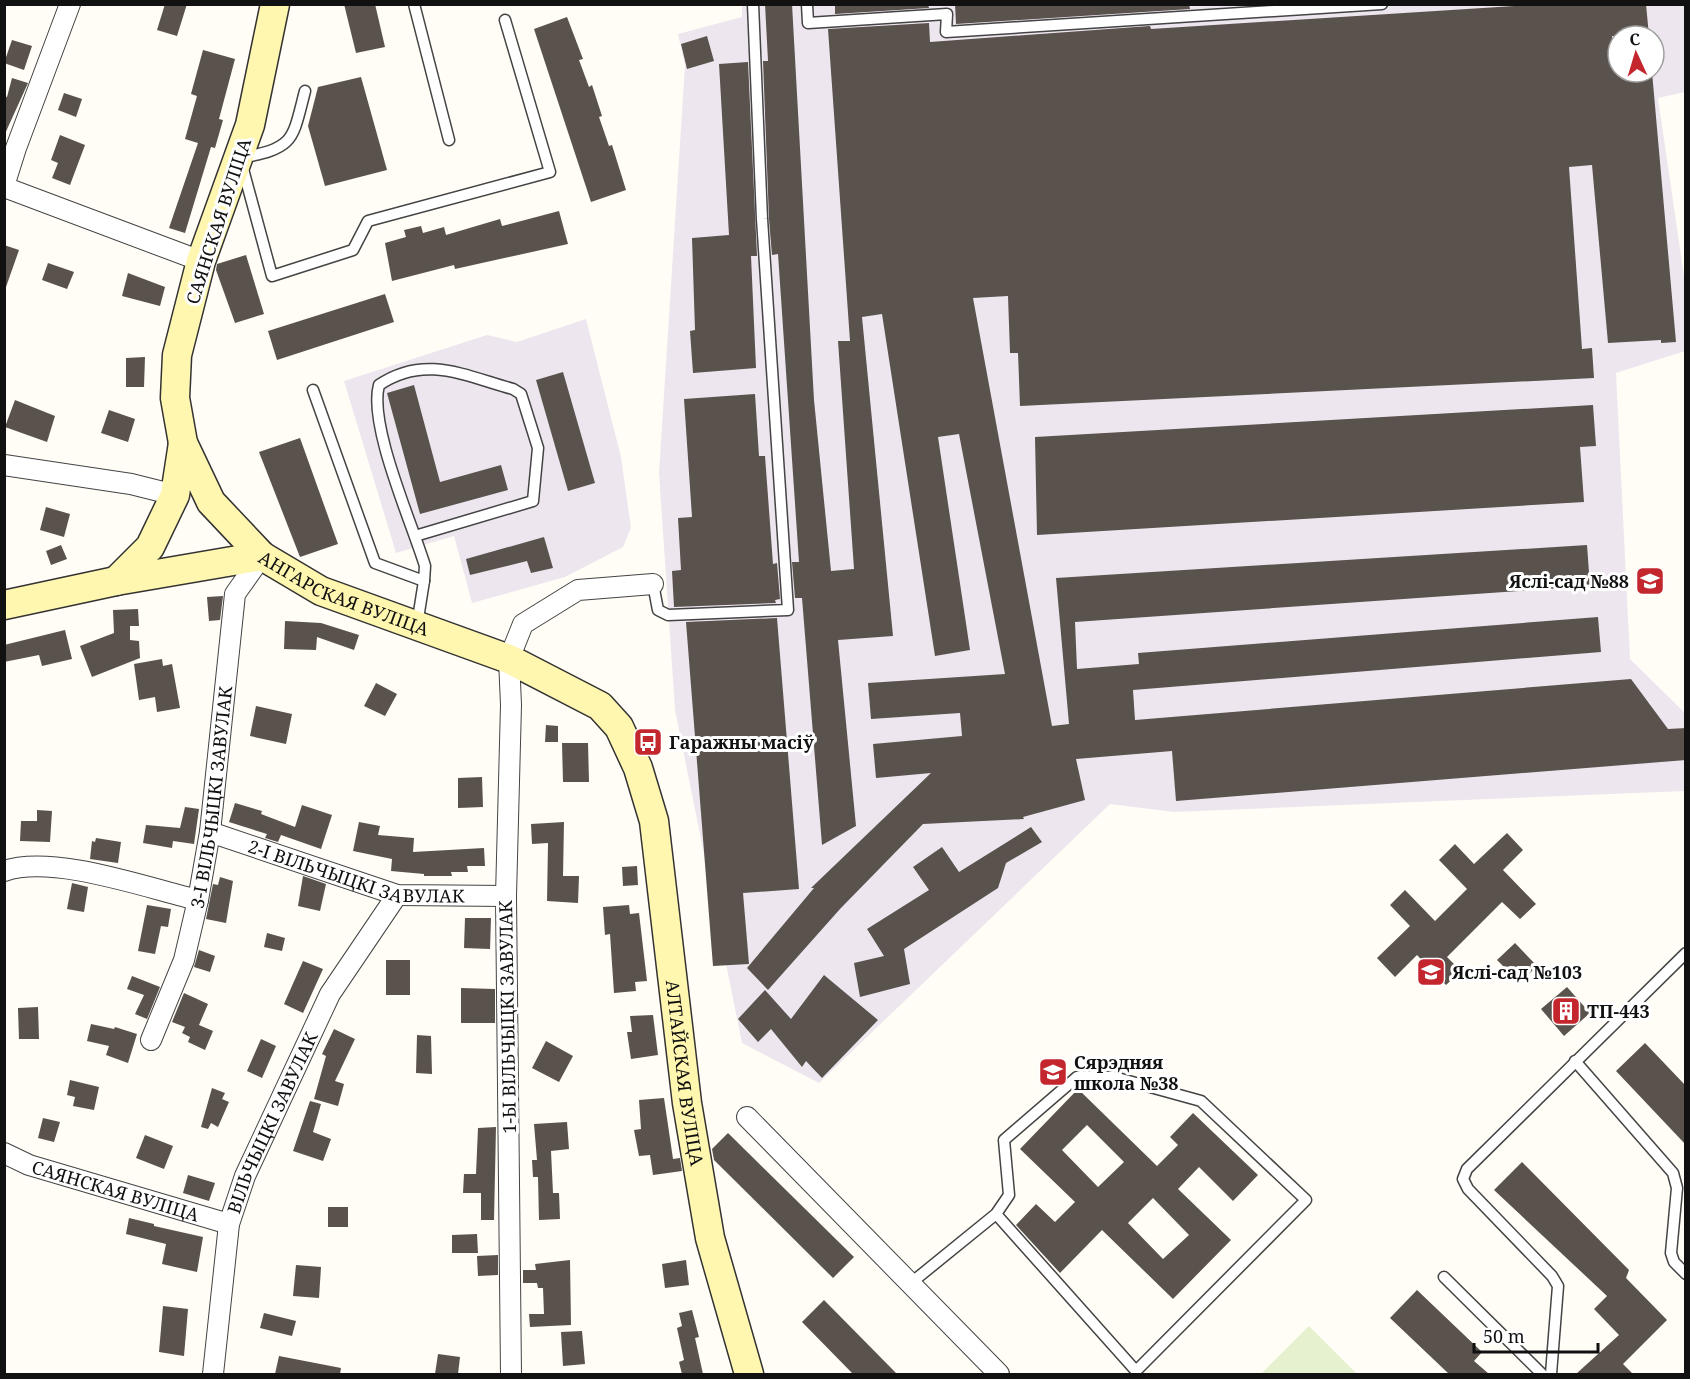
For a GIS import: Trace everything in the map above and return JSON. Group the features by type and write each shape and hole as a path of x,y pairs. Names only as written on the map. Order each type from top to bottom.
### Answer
{"main road":[{"name":"САЯНСКАЯ ВУЛІЦА","path":"262,556 211,502 183,443 175,398 175,368 201,261 250,125 275,4"},
{"path":"116,581 150,547 175,495 183,443"},
{"name":"АНГАРСКАЯ ВУЛІЦА","path":"4,605 116,581 262,556 321,591 509,659 600,706 619,727 638,768"},
{"name":"АЛТАЙСКАЯ ВУЛІЦА","path":"638,768 654,821 687,1103 710,1238 749,1374"}],"street":[{"path":"70,4 16,148 4,187 201,261"},
{"path":"4,465 131,484 175,495"},
{"name":"3-І ВІЛЬЧЫЦКІ ЗАВУЛАК","path":"151,1040 184,960 198,900 210,832 236,594 262,556"},
{"path":"509,659 523,624 578,590 653,584"},
{"name":"1-Ы ВІЛЬЧЫЦКІ ЗАВУЛАК","path":"509,659 511,705 506,896 511,1374"},
{"name":"2-І ВІЛЬЧЫЦКІ ЗАВУЛАК","path":"210,832 397,895 506,896"},
{"path":"4,872 33,865 73,870 198,900"},
{"name":"ВІЛЬЧЫЦКІ ЗАВУЛАК","path":"213,1374 229,1224 245,1176 330,994 397,895"},
{"path":"747,1117 999,1374"},
{"name":"САЯНСКАЯ ВУЛІЦА","path":"4,1153 29,1165 229,1224"}],"lane":[{"path":"414,4 449,140"},
{"path":"653,584 658,610 668,615 788,610 762,219 753,4"},
{"path":"807,4 808,23 946,14 946,32 1382,4"},
{"path":"305,91 293,136 282,146 240,158 272,276 353,250 368,221 550,172 505,20"},
{"path":"416,536 533,501 538,448 521,394 513,389 434,367 397,376 379,385 375,397 377,412 392,470 425,566 417,626"},
{"path":"313,390 375,563 424,581"},
{"path":"1551,1374 1558,1286 1552,1276 1468,1190 1463,1179 1467,1169 1686,953"},
{"path":"1575,1061 1673,1173 1677,1188 1671,1253 1674,1262 1686,1274"},
{"path":"911,1283 996,1214 1009,1195 1004,1140 1077,1077 1114,1077 1201,1101 1306,1200 1136,1371 996,1214"},
{"path":"1444,1277 1542,1374"}],"shaded area":[{"path":"742,4 1685,5 1685,92 1658,98 1685,283 1685,351 1616,373 1630,659 1685,713 1685,791 1174,812 1110,804 819,1083 742,1043 675,710 659,473 685,65 678,34 742,17"},
{"path":"586,319 621,457 631,528 623,547 565,577 472,603 454,536 396,553 344,381 487,335 517,342"}],"green space":[{"path":"1309,1326 1357,1374 1261,1374"}],"building":[{"path":"165,4 187,4 177,36 157,30"},
{"path":"344,4 375,4 385,47 356,53"},
{"path":"765,4 792,4 814,400 831,571 854,569 838,341 850,341 828,29 929,23 930,42 1150,26 1151,29 1545,4 1646,4 1648,24 1606,24 1606,84 1653,84 1676,342 1661,343 1661,340 1608,343 1592,165 1569,167 1582,349 1592,348 1594,378 1020,406 1018,353 1010,353 1008,296 973,298 1052,726 1069,724 1056,578 1587,545 1590,586 1075,622 1077,669 1139,664 1138,653 1598,617 1601,652 1133,690 1135,720 1631,679 1668,729 1686,728 1686,760 1176,801 1172,751 1076,759 1085,800 1023,817 1024,819 923,824 840,909 768,990 747,968 814,888 811,888 931,773 876,778 873,744 962,736 960,713 871,719 868,683 1005,674 959,434 938,437 970,650 935,656 882,314 862,317 893,636 838,640 856,826 822,845 802,598 795,598 792,562 799,562 778,254 772,255 769,219 763,61 768,61"},
{"path":"835,4 928,4 929,8 835,14"},
{"path":"955,4 1189,4 1190,9 956,24"},
{"path":"567,17 583,59 579,60 589,87 592,85 602,116 599,117 609,146 612,145 626,190 591,202 534,29"},
{"path":"707,36 714,61 687,69 681,44"},
{"path":"12,40 32,46 24,70 4,63"},
{"path":"203,50 235,59 219,119 223,120 215,148 211,147 185,233 169,228 198,143 185,139 197,96 191,94"},
{"path":"748,62 757,256 751,256 756,368 693,373 690,331 695,330 692,238 729,235 719,64"},
{"path":"361,77 387,170 325,186 308,126 318,87"},
{"path":"12,78 28,83 4,136 4,96 7,97"},
{"path":"64,93 82,99 76,117 58,110"},
{"path":"60,135 85,145 70,185 52,178 58,163 51,160"},
{"path":"559,211 568,244 455,269 454,265 392,281 385,243 406,237 404,230 421,226 423,233 444,227 446,235 500,219 502,226"},
{"path":"4,245 19,250 6,287 4,286"},
{"path":"246,255 264,314 235,323 216,270 217,264"},
{"path":"48,263 74,272 67,289 42,280"},
{"path":"128,273 165,287 160,306 122,296"},
{"path":"385,294 394,322 277,360 268,331"},
{"path":"145,357 144,387 126,387 126,358"},
{"path":"563,372 595,483 568,491 536,380"},
{"path":"414,385 440,482 501,465 508,490 420,514 387,393"},
{"path":"755,394 759,456 765,456 773,564 777,563 780,599 775,600 776,603 674,607 672,571 681,570 678,518 692,517 684,399"},
{"path":"15,400 55,416 47,442 5,427"},
{"path":"1593,405 1596,446 1580,447 1584,502 1037,535 1035,437"},
{"path":"109,410 135,419 128,442 101,433"},
{"path":"300,438 338,544 300,557 259,452"},
{"path":"46,507 70,514 64,537 40,530"},
{"path":"544,537 553,568 531,573 527,561 470,575 466,559"},
{"path":"61,545 67,559 51,565 46,551"},
{"path":"223,596 220,620 209,621 207,597"},
{"path":"138,609 139,626 130,626 130,640 139,641 140,658 92,677 80,646 114,633 113,610"},
{"path":"777,618 799,889 743,893 749,964 713,966 686,622"},
{"path":"285,621 321,623 359,635 354,650 317,637 316,650 284,649"},
{"path":"65,630 72,659 42,666 39,655 4,662 4,645"},
{"path":"162,659 163,666 172,664 180,708 157,712 155,697 139,700 134,664"},
{"path":"376,683 397,694 385,716 364,706"},
{"path":"256,706 292,714 286,744 250,736"},
{"path":"546,725 558,726 558,742 545,742"},
{"path":"562,743 588,743 589,782 563,782"},
{"path":"482,777 483,807 458,808 458,778"},
{"path":"235,803 262,811 261,814 295,827 302,805 332,815 321,849 281,835 278,842 265,838 267,834 229,822"},
{"path":"185,807 199,809 194,844 173,841 172,848 143,843 146,825 180,828"},
{"path":"37,810 52,811 50,842 20,841 21,821 37,821"},
{"path":"359,822 380,826 378,835 414,838 413,852 484,848 485,866 467,866 468,872 451,872 452,876 424,876 424,874 391,871 392,859 353,851"},
{"path":"564,822 563,876 579,876 578,903 547,901 548,843 532,844 531,824"},
{"path":"1031,827 1042,842 1006,863 998,888 904,949 910,984 860,997 854,963 884,956 867,929 929,890 913,867 942,847 959,872"},
{"path":"1507,833 1523,850 1503,870 1536,904 1520,919 1502,902 1447,957 1461,971 1446,985 1417,955 1395,977 1377,958 1410,926 1390,905 1405,890 1435,921 1467,889 1439,860 1455,844 1474,864"},
{"path":"96,838 121,842 118,863 90,859 92,841 95,842"},
{"path":"637,866 638,885 623,886 622,867"},
{"path":"303,876 326,884 320,911 298,906"},
{"path":"220,877 233,881 226,923 206,919 213,884 218,885"},
{"path":"72,883 88,887 84,912 67,909"},
{"path":"147,905 171,909 168,927 161,926 155,954 138,951"},
{"path":"629,905 630,914 639,913 647,981 635,982 636,991 614,993 610,934 605,935 603,907"},
{"path":"465,918 491,918 490,949 464,948"},
{"path":"267,933 285,938 282,951 264,947"},
{"path":"1515,943 1537,966 1520,983 1497,960"},
{"path":"199,950 215,956 210,972 194,967"},
{"path":"386,960 410,960 410,995 386,995"},
{"path":"303,961 323,969 303,1013 284,1004"},
{"path":"824,975 878,1020 822,1078 806,1061 802,1067 771,1029 758,1042 738,1019 765,990 791,1019"},
{"path":"132,976 160,987 147,1019 135,1014 144,995 127,989"},
{"name":"ТП-443","path":"1567,987 1590,1013 1564,1036 1541,1009"},
{"path":"461,988 495,989 495,1023 461,1023"},
{"path":"184,993 208,1004 199,1025 213,1031 205,1050 188,1042 190,1037 182,1033 185,1027 172,1022"},
{"path":"38,1007 39,1039 19,1039 18,1008"},
{"path":"653,1015 658,1055 631,1059 627,1032 632,1032 630,1016"},
{"path":"91,1024 114,1029 115,1027 137,1034 128,1063 106,1055 109,1046 87,1041"},
{"path":"334,1029 355,1039 335,1081 344,1084 338,1106 314,1099 326,1056 322,1054"},
{"path":"417,1035 431,1036 432,1074 416,1073"},
{"path":"261,1039 276,1046 262,1078 247,1071"},
{"path":"546,1041 573,1056 559,1082 532,1068"},
{"path":"1645,1043 1686,1086 1686,1145 1616,1071"},
{"path":"70,1080 99,1087 94,1110 73,1106 75,1097 67,1095"},
{"path":"212,1088 225,1093 222,1099 229,1102 218,1127 211,1123 208,1129 201,1127"},
{"path":"1078,1089 1157,1166 1178,1145 1170,1137 1193,1113 1258,1175 1233,1201 1199,1167 1178,1189 1231,1240 1173,1299 1102,1230 1060,1273 1016,1225 1036,1204 1055,1222 1075,1202 1020,1149","holes":["1087,1125 1124,1162 1098,1187 1062,1150","1153,1198 1189,1235 1163,1259 1128,1223"]},
{"path":"664,1098 673,1159 680,1158 682,1171 653,1175 650,1155 639,1156 634,1130 641,1129 639,1100"},
{"path":"310,1101 321,1104 313,1132 331,1139 323,1161 293,1151"},
{"path":"43,1118 60,1122 54,1142 38,1138"},
{"path":"567,1122 569,1149 551,1151 553,1193 559,1193 560,1219 539,1220 538,1177 533,1177 532,1160 537,1160 534,1124"},
{"path":"496,1127 494,1220 481,1220 481,1193 463,1193 464,1174 476,1174 478,1128"},
{"path":"728,1133 854,1257 833,1278 714,1160 712,1149"},
{"path":"145,1135 173,1146 164,1169 136,1158"},
{"path":"1522,1162 1629,1270 1626,1278 1667,1320 1623,1364 1633,1374 1576,1374 1619,1335 1594,1309 1607,1296 1494,1190"},
{"path":"188,1175 215,1183 209,1201 183,1193"},
{"path":"328,1207 348,1207 348,1227 328,1227"},
{"path":"129,1218 203,1237 197,1272 162,1264 166,1244 126,1234"},
{"path":"477,1234 478,1253 452,1253 452,1235"},
{"path":"498,1255 498,1275 478,1276 477,1256"},
{"path":"570,1260 571,1325 530,1327 529,1314 544,1314 543,1288 538,1288 537,1283 523,1283 523,1270 536,1270 535,1264"},
{"path":"686,1260 689,1285 665,1288 662,1264"},
{"path":"296,1265 321,1267 319,1298 293,1296"},
{"path":"1417,1290 1482,1352 1474,1361 1489,1374 1449,1374 1390,1318"},
{"path":"824,1300 897,1374 853,1374 802,1322"},
{"path":"163,1306 188,1309 184,1356 159,1352"},
{"path":"692,1310 699,1337 695,1338 703,1374 682,1374 679,1362 684,1360 677,1328 682,1326 679,1313"},
{"path":"264,1313 296,1321 292,1336 260,1328"},
{"path":"582,1331 585,1364 563,1366 561,1332"},
{"path":"438,1354 460,1357 458,1374 435,1374"},
{"path":"279,1356 341,1368 340,1374 275,1374"}],"place":[{"name":"Яслі-сад №88","path":"1650,581"},
{"name":"Гаражны масіў","path":"648,742"},
{"name":"Яслі-сад №103","path":"1431,972"},
{"name":"ТП-443","path":"1566,1011"},
{"name":"Сярэдняя школа №38","path":"1053,1072"}]}
